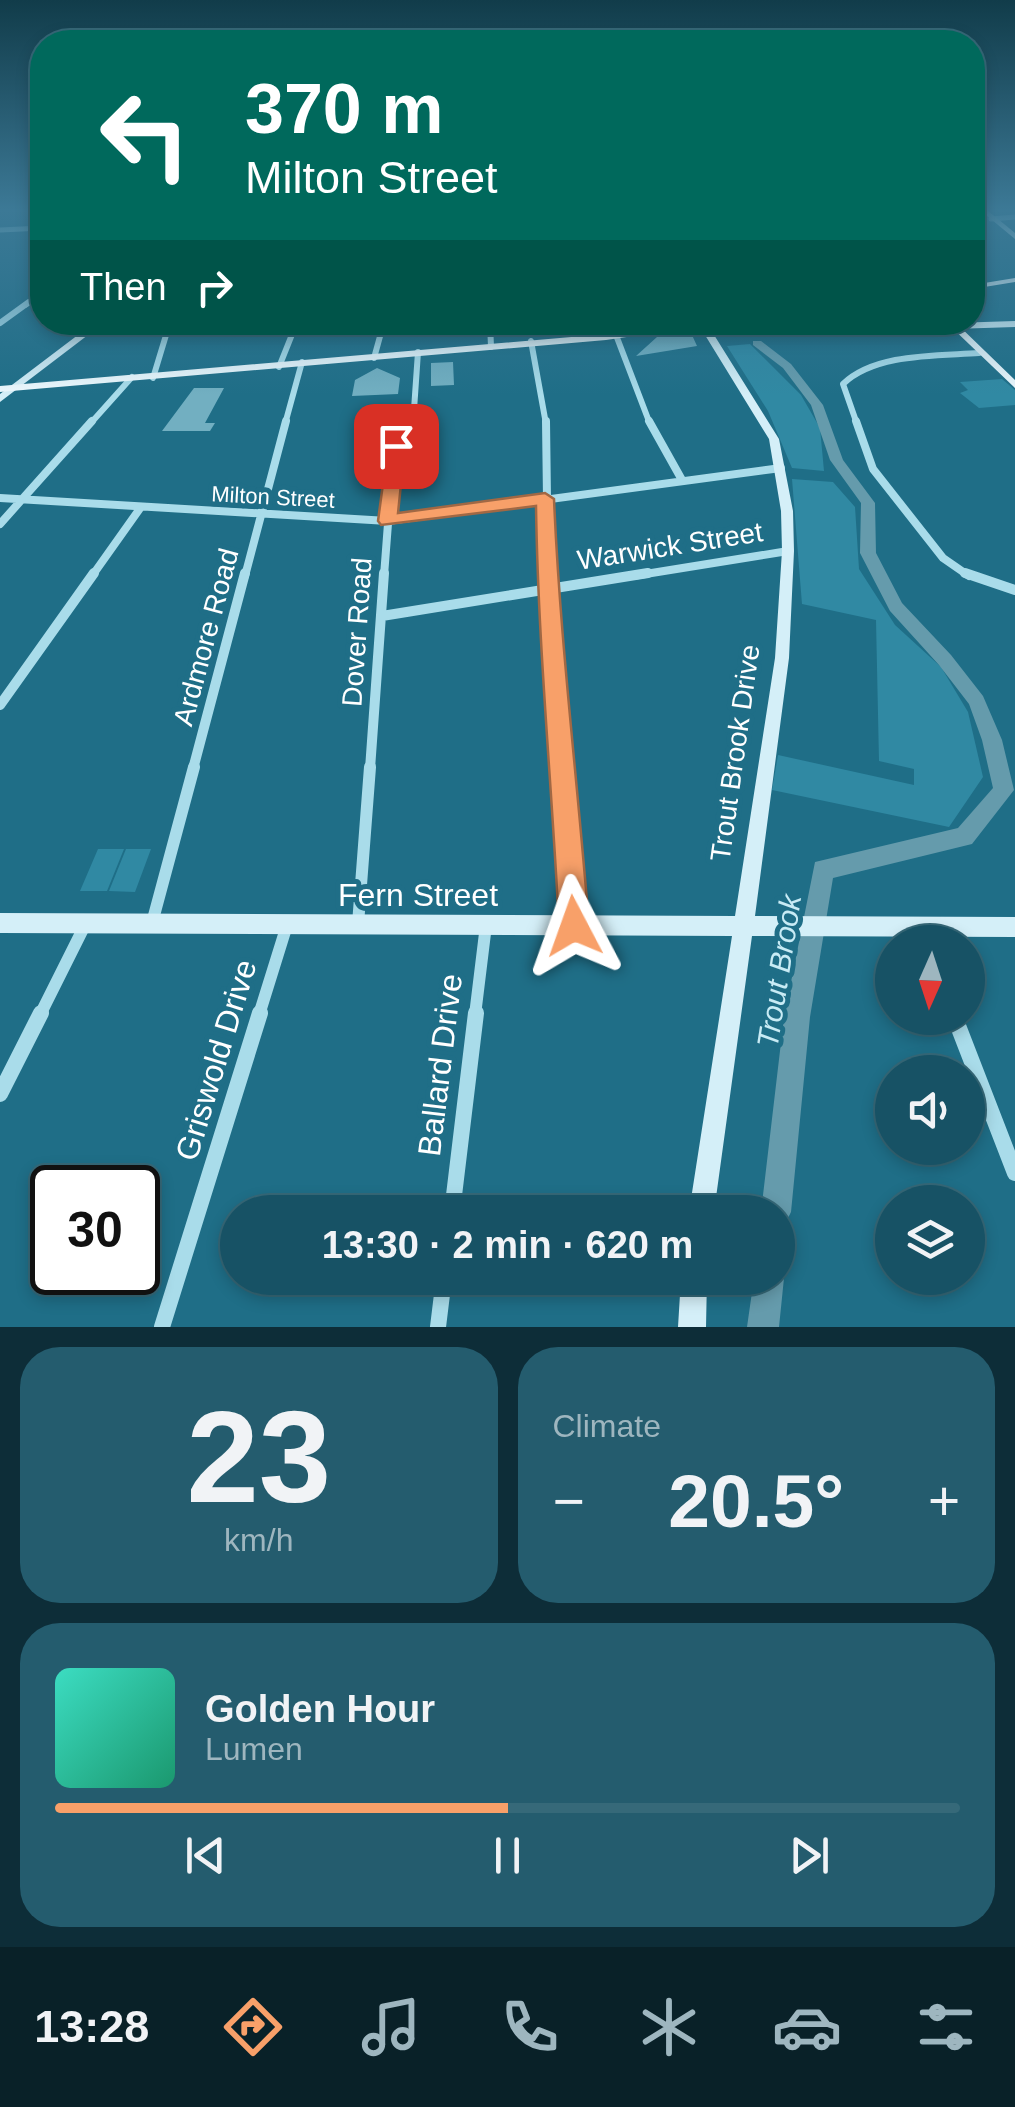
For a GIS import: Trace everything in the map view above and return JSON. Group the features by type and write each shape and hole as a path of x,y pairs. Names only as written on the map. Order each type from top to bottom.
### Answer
{"main road":[{"path":"985,285 1015,280"},
{"path":"985,324 1015,324"},
{"path":"0,399 84,335"},
{"path":"0,389 616,335"},
{"name":"Trout Brook Drive","path":"704,1195 782,658 788,551 782,468 766,424 709,335"},
{"path":"961,335 1015,386"},
{"name":"Fern Street","path":"0,923 742,926 875,931"},
{"name":"Fern Street","path":"985,930 1015,927"},
{"path":"692,1327 693,1295"}],"street":[{"path":"0,323 30,302"},
{"path":"154,377 166,335"},
{"path":"279,365 292,335"},
{"path":"374,357 380,335"},
{"path":"491,335 491,346"},
{"path":"616,335 655,438 682,480"},
{"path":"531,342 546,420 548,588 574,926"},
{"name":"Dover Road","path":"358,924 394,450 413,428 418,353"},
{"path":"978,354 906,360 853,374 843,384 873,469 932,544 962,573 983,583 1015,590"},
{"name":"Ardmore Road","path":"152,924 302,363"},
{"path":"0,524 131,379"},
{"name":"Milton Street","path":"0,498 388,521 782,468"},
{"path":"0,705 141,507"},
{"name":"Warwick Street","path":"382,616 788,551"},
{"path":"0,1094 85,924"},
{"name":"Griswold Drive","path":"162,1327 287,924"},
{"name":"Ballard Drive","path":"454,1195 486,925"},
{"path":"962,1035 1015,1173"},
{"path":"438,1327 442,1295"}],"shaded area":[{"path":"750,344 801,395 820,428 824,471 792,468 768,411 727,346"},
{"path":"1002,379 1015,390 1015,405 979,408 960,393 968,390 960,382"},
{"path":"792,479 833,482 855,507 859,569 895,625 941,667 968,712 983,777 949,827 772,790 778,755 914,785 914,769 879,761 876,620 802,604"},
{"path":"98,849 124,849 107,891 80,891"},
{"path":"126,849 151,849 135,892 109,891"}],"building":[{"path":"692,335 697,346 636,356 657,337"},
{"path":"453,362 454,385 431,386 431,363"},
{"path":"377,368 400,378 398,394 352,396 355,380"},
{"path":"194,388 224,388 205,423 215,423 210,431 162,431"}],"waterway":[{"name":"Trout Brook","path":"757,343 787,366 817,405 837,460 868,503 868,553 896,607 977,701 992,740 1004,790 964,837 823,870 797,1017 778,1195"},
{"name":"Trout Brook","path":"763,1327 767,1295"}],"route":[{"path":"396,446 388,521 545,499 548,588 574,926"}]}
